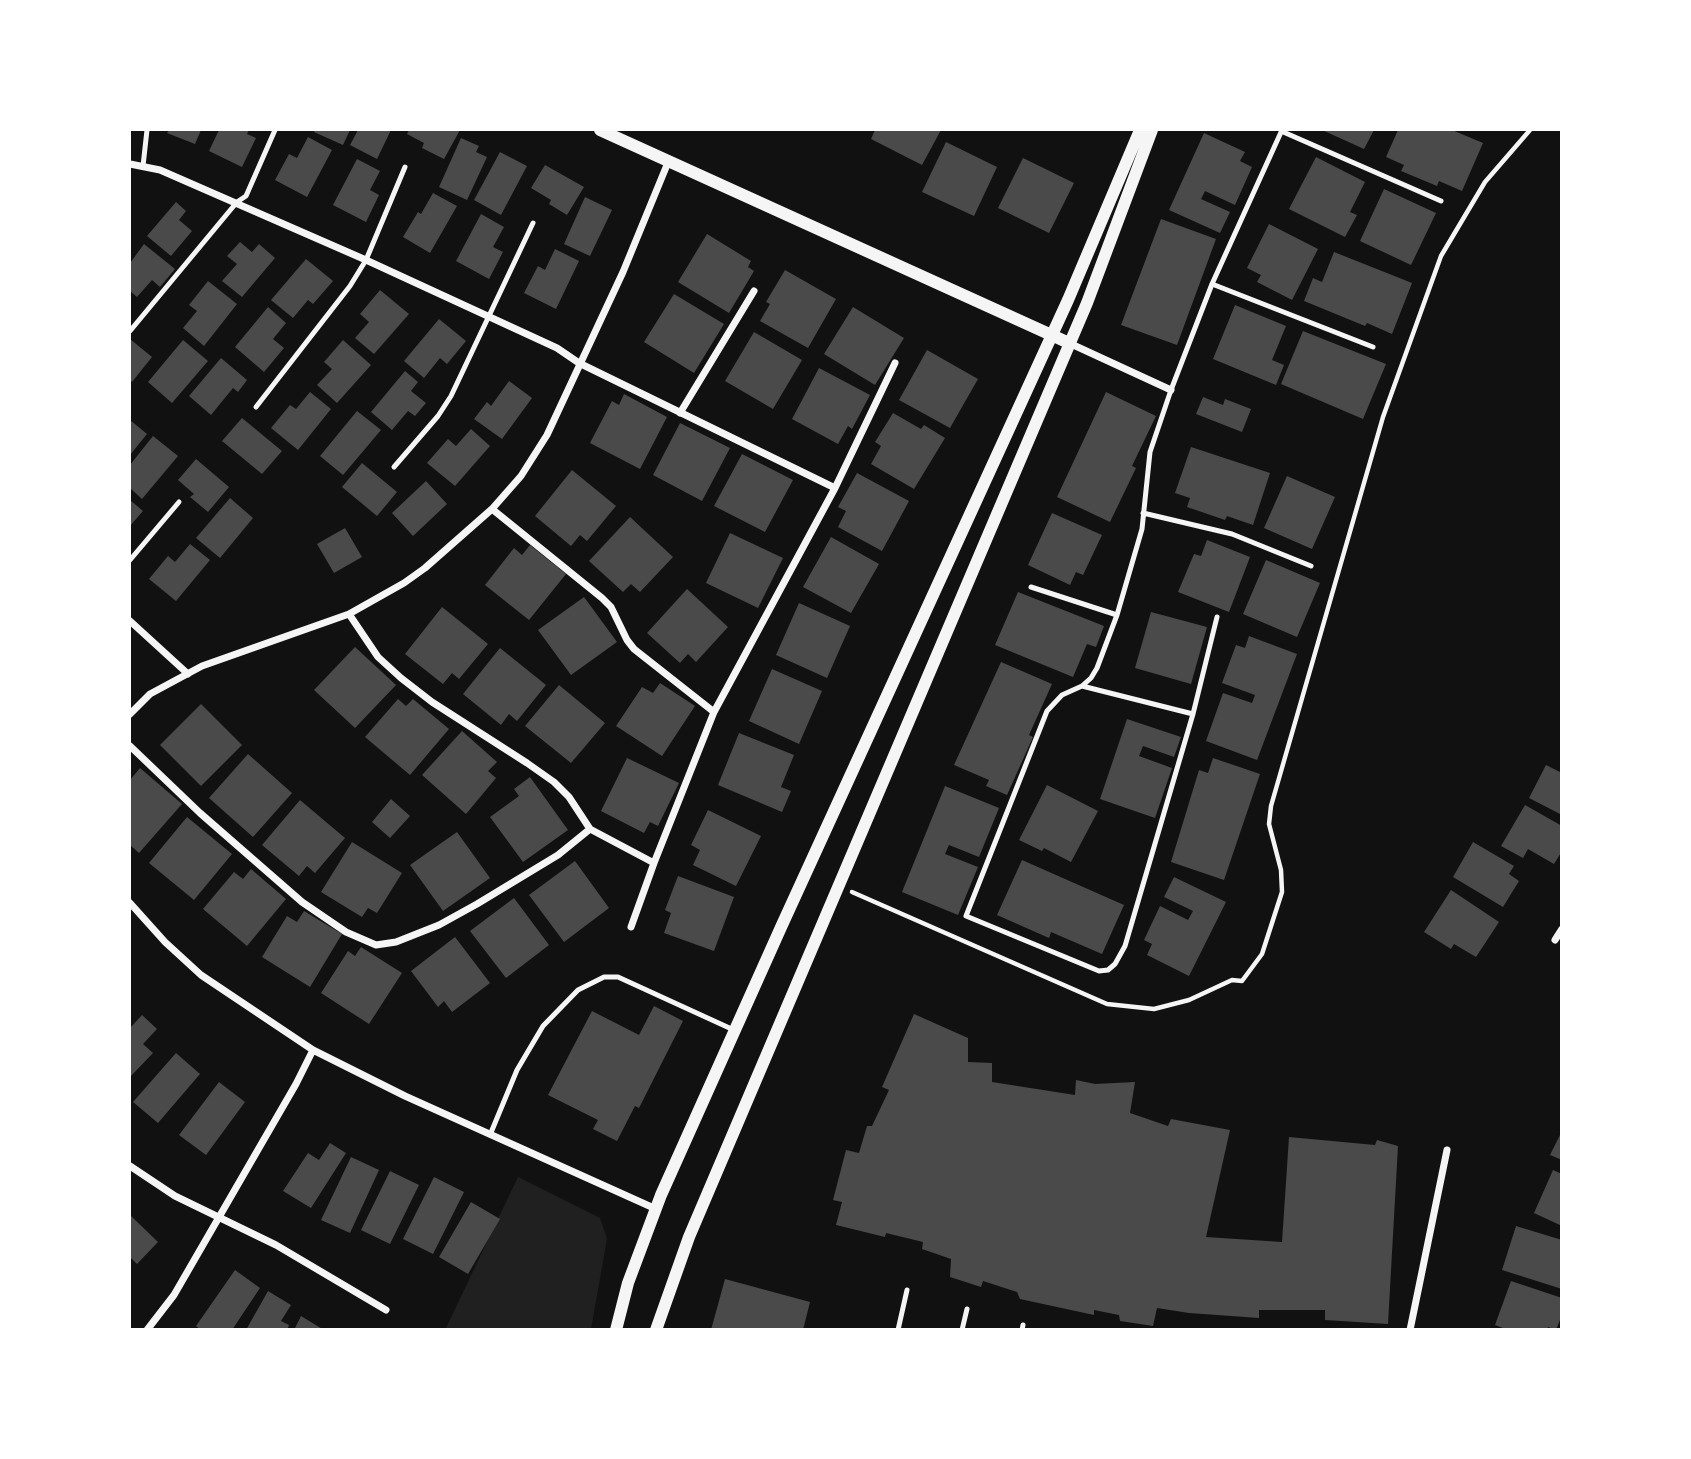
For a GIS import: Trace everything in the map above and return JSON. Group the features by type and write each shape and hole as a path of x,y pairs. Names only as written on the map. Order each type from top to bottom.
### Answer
{"street":[{"path":"600,130 1171,390"},
{"path":"616,1329 628,1283 656,1209 1088,254 1140,130"},
{"path":"656,1329 689,1237 1087,303 1152,130"},
{"path":"130,713 150,694 217,659 349,614 425,568 492,509 521,476 547,435 623,272 669,160"},
{"path":"130,164 160,170 366,260 557,348 579,363 835,488"},
{"path":"680,413 754,291"},
{"path":"631,927 714,712 835,488 895,363"},
{"path":"492,509 602,598 611,607 626,640 634,649 714,712"},
{"path":"349,614 378,657 401,678 432,702 554,782 569,797 590,829 654,863"},
{"path":"130,621 188,674"},
{"path":"130,746 200,813 302,902 346,932 376,945 396,942 439,925 558,855 590,829"},
{"path":"130,903 165,942 201,975 313,1050 490,1136 656,1209"},
{"path":"1555,940 1562,929"},
{"path":"147,1329 174,1295 313,1050"},
{"path":"1410,1329 1447,1150"},
{"path":"130,1166 175,1196 276,1245 386,1310"}],"lane":[{"path":"143,166 147,130"},
{"path":"130,331 237,202 246,196 275,130"},
{"path":"1217,617 1193,715 1125,946 1115,964 1108,971 1099,971 966,916 1047,711 1062,695 1091,678 1097,668 1117,615 1142,529 1150,452 1171,390 1212,284 1282,130 1441,201"},
{"path":"256,407 350,286 366,260 405,167"},
{"path":"394,467 444,406 533,223"},
{"path":"1212,284 1373,347"},
{"path":"130,560 179,502"},
{"path":"1143,513 1232,534 1311,566"},
{"path":"1031,587 1117,615"},
{"path":"1082,685 1193,715"},
{"path":"490,1136 517,1070 542,1026 578,990 604,977 618,977 736,1031"},
{"path":"898,1329 907,1290"},
{"path":"962,1329 967,1309"}],"path":[{"path":"838,887 1107,1004 1154,1009 1189,1000 1232,980 1242,981 1262,954 1282,892 1282,870 1269,824 1271,806 1383,417 1441,256 1485,182 1530,130"}],"shaded area":[{"path":"518,1177 600,1218 607,1239 591,1329 445,1330"}],"building":[{"path":"169,130 201,130 195,144 167,133"},
{"path":"219,130 249,130 247,134 256,138 242,167 209,151"},
{"path":"350,130 343,145 314,132"},
{"path":"358,130 391,130 377,159 350,145"},
{"path":"409,130 460,130 444,159 422,148 424,143 407,134"},
{"path":"875,130 941,130 922,165 871,139"},
{"path":"1322,130 1374,130 1364,149"},
{"path":"1398,130 1452,130 1483,143 1462,191 1439,181 1437,186 1401,171 1404,165 1386,157"},
{"path":"1204,133 1245,152 1240,161 1252,167 1235,205 1205,191 1201,199 1230,212 1220,233 1169,210"},
{"path":"308,137 332,150 307,197 275,180 289,154 297,158"},
{"path":"461,138 479,146 476,152 487,157 467,200 439,187"},
{"path":"946,142 997,167 974,216 922,192"},
{"path":"500,152 527,166 501,215 474,200"},
{"path":"1316,157 1365,182 1350,212 1357,215 1345,237 1289,209"},
{"path":"1023,158 1074,183 1049,233 998,208"},
{"path":"357,159 380,171 370,190 379,195 366,222 333,205"},
{"path":"545,165 584,187 567,215 549,204 551,200 531,188"},
{"path":"1384,189 1436,213 1411,265 1360,241"},
{"path":"433,193 457,206 430,253 403,237"},
{"path":"585,197 612,210 590,256 564,244"},
{"path":"176,202 186,211 179,220 192,231 171,256 147,236"},
{"path":"481,214 504,227 493,247 503,252 489,279 456,261"},
{"path":"1161,219 1216,239 1177,345 1121,325"},
{"path":"1269,224 1318,249 1292,300 1257,282 1261,275 1247,268"},
{"path":"707,234 751,261 748,267 754,271 729,313 678,282"},
{"path":"240,242 252,252 259,244 275,258 242,297 222,281 237,264 227,256"},
{"path":"144,244 175,269 160,287 152,280 137,297 130,291 130,263"},
{"path":"555,249 579,261 556,309 524,293 538,266 545,270"},
{"path":"1334,252 1412,283 1392,334 1304,301 1313,278 1322,282"},
{"path":"306,259 333,281 313,304 308,300 293,318 271,300"},
{"path":"785,270 836,299 808,348 760,321 770,304 766,302"},
{"path":"208,281 237,304 204,346 183,328 197,311 189,305"},
{"path":"380,290 409,314 374,354 355,338 369,322 360,314"},
{"path":"674,294 724,324 694,373 644,342"},
{"path":"1235,305 1286,326 1272,360 1284,365 1276,385 1213,359"},
{"path":"268,307 286,323 273,339 284,348 264,372 235,347"},
{"path":"853,307 904,338 875,385 824,354"},
{"path":"439,319 466,341 447,364 440,358 424,378 404,361"},
{"path":"1303,331 1386,364 1363,419 1281,384"},
{"path":"754,332 802,360 773,409 725,381"},
{"path":"130,339 152,357 132,382 130,380"},
{"path":"183,340 208,361 172,403 148,382"},
{"path":"343,340 371,365 337,403 317,385 332,369 324,362"},
{"path":"927,350 978,379 950,428 899,400"},
{"path":"221,358 247,380 238,392 233,388 211,415 189,396"},
{"path":"819,368 870,395 852,429 848,426 838,444 792,419"},
{"path":"405,371 418,382 411,391 426,403 415,416 408,411 392,430 371,412"},
{"path":"509,381 532,398 502,439 474,419 487,402 491,406"},
{"path":"310,392 331,409 298,450 271,428 290,405 296,409"},
{"path":"1106,392 1156,416 1132,466 1136,468 1110,522 1057,497"},
{"path":"624,394 667,417 640,469 590,443 612,401 619,405"},
{"path":"1203,397 1223,405 1225,399 1251,409 1242,432 1196,414"},
{"path":"357,411 381,430 343,475 320,456"},
{"path":"893,413 921,429 924,425 945,438 914,489 871,464 881,446 875,442"},
{"path":"242,418 282,451 262,474 222,441"},
{"path":"130,420 147,434 130,455"},
{"path":"680,423 730,448 702,501 653,475"},
{"path":"471,429 490,446 455,486 427,463 448,439 456,446"},
{"path":"153,436 178,456 142,499 130,488 130,465"},
{"path":"1191,447 1270,473 1253,525 1227,516 1225,520 1187,507 1190,498 1175,493"},
{"path":"742,454 793,480 765,532 714,506"},
{"path":"196,459 229,487 208,512 190,497 194,494 178,480"},
{"path":"362,463 397,492 377,516 342,487"},
{"path":"572,470 616,506 587,541 580,535 571,546 535,516"},
{"path":"857,473 909,501 882,551 838,527 846,511 838,507"},
{"path":"1287,476 1335,497 1312,549 1264,528"},
{"path":"426,481 447,504 413,536 392,513"},
{"path":"230,498 253,518 220,558 196,538"},
{"path":"130,500 143,511 130,526"},
{"path":"1052,513 1102,535 1083,575 1076,572 1070,585 1028,565"},
{"path":"630,517 673,557 640,592 631,584 623,592 589,561"},
{"path":"345,528 362,557 334,573 317,544"},
{"path":"730,533 783,558 758,608 706,583"},
{"path":"831,537 879,564 851,613 803,587"},
{"path":"1207,540 1250,557 1229,612 1178,592 1194,554 1201,556"},
{"path":"190,544 210,560 176,601 149,579 168,556 175,562"},
{"path":"530,545 566,574 529,620 485,585 514,548 522,555"},
{"path":"1266,560 1320,583 1297,637 1243,614"},
{"path":"687,589 728,627 696,662 688,654 680,663 647,633"},
{"path":"1018,592 1104,626 1096,647 1087,644 1073,677 995,645"},
{"path":"584,597 617,642 571,675 538,630"},
{"path":"799,603 850,626 827,678 776,655"},
{"path":"442,607 488,644 459,679 452,673 443,684 405,654"},
{"path":"1151,612 1207,627 1191,684 1135,668"},
{"path":"1249,636 1297,654 1257,760 1206,741 1223,693 1252,703 1255,695 1222,683 1236,645 1245,648"},
{"path":"355,647 396,685 355,728 314,690"},
{"path":"500,648 546,685 517,721 509,714 501,725 463,694"},
{"path":"1001,662 1052,684 1029,735 1033,737 1007,795 986,786 989,780 954,765"},
{"path":"772,669 822,691 799,744 749,721"},
{"path":"660,683 695,706 662,756 616,726 642,687 653,693"},
{"path":"559,685 605,723 571,763 525,726"},
{"path":"398,699 406,706 413,699 449,729 410,775 365,737"},
{"path":"201,704 242,745 201,786 160,745"},
{"path":"1127,719 1181,737 1174,757 1143,746 1139,756 1172,768 1155,818 1100,799"},
{"path":"462,731 497,762 488,771 496,778 466,814 422,775"},
{"path":"739,733 794,755 781,787 791,791 782,812 718,785"},
{"path":"248,754 292,793 253,837 209,798"},
{"path":"627,758 679,783 658,826 650,822 644,833 601,811"},
{"path":"1213,758 1260,774 1224,880 1171,862 1199,770 1208,773"},
{"path":"1546,765 1562,773 1562,815 1529,798"},
{"path":"140,768 182,804 139,853 130,845 130,780"},
{"path":"530,777 568,830 523,862 490,817 519,796 514,789"},
{"path":"1047,785 1098,811 1071,862 1044,848 1042,851 1019,840"},
{"path":"945,786 999,808 979,857 949,845 945,854 978,867 958,915 902,892"},
{"path":"391,799 410,816 390,838 372,822"},
{"path":"300,800 345,838 315,873 307,866 299,876 262,845"},
{"path":"1525,805 1562,826 1562,851 1554,864 1528,849 1523,858 1501,846"},
{"path":"708,810 761,836 736,886 693,865 700,850 691,845"},
{"path":"187,817 232,854 194,900 149,863"},
{"path":"457,832 490,878 443,911 410,865"},
{"path":"352,842 402,873 377,913 368,908 362,917 321,892"},
{"path":"1473,842 1514,866 1509,874 1519,881 1503,907 1453,877"},
{"path":"1022,860 1124,905 1102,954 1051,932 1049,938 997,915"},
{"path":"575,861 609,908 564,942 529,895"},
{"path":"251,869 286,899 247,946 203,909 234,872 243,879"},
{"path":"678,876 734,897 714,951 664,933 671,913 665,910"},
{"path":"1174,877 1226,902 1189,976 1147,955 1152,944 1144,940 1160,906 1188,920 1193,911 1164,897"},
{"path":"1451,890 1499,922 1476,957 1454,944 1451,949 1424,932"},
{"path":"514,898 549,945 506,978 470,931"},
{"path":"304,911 342,934 310,987 262,957 287,916 297,922"},
{"path":"455,937 490,983 452,1012 444,1001 438,1007 411,971"},
{"path":"361,947 402,973 369,1024 321,993 348,951 355,956"},
{"path":"654,1006 683,1021 639,1108 635,1106 617,1141 593,1129 598,1120 548,1095 592,1011 639,1035"},
{"path":"914,1014 968,1038 968,1062 992,1063 992,1082 1075,1095 1076,1080 1095,1084 1135,1082 1130,1113 1168,1126 1171,1119 1230,1130 1206,1237 1282,1242 1289,1137 1375,1145 1377,1140 1398,1146 1388,1324 1325,1320 1325,1310 1259,1310 1259,1318 1157,1308 1153,1326 1120,1321 1119,1315 1094,1310 1094,1315 1020,1299 1017,1292 983,1281 981,1287 950,1277 951,1259 922,1249 923,1242 886,1233 885,1237 836,1225 842,1202 833,1200 846,1150 859,1153 867,1126 872,1126 889,1090 882,1087"},
{"path":"142,1015 157,1029 143,1044 153,1053 130,1077 130,1028"},
{"path":"176,1053 200,1074 158,1123 133,1102"},
{"path":"219,1082 245,1102 206,1155 179,1135"},
{"path":"1562,1131 1562,1160 1550,1155"},
{"path":"330,1143 346,1153 311,1208 283,1191 308,1153 319,1160"},
{"path":"351,1157 379,1170 350,1233 321,1220"},
{"path":"1553,1170 1562,1174 1562,1226 1534,1213"},
{"path":"390,1171 419,1185 390,1244 361,1230"},
{"path":"434,1177 464,1192 433,1254 403,1239"},
{"path":"471,1202 500,1219 468,1274 439,1257"},
{"path":"130,1215 158,1242 137,1264 130,1257"},
{"path":"1516,1226 1562,1240 1562,1289 1502,1270"},
{"path":"235,1270 260,1288 232,1330 201,1330 196,1326"},
{"path":"725,1279 810,1302 803,1330 711,1330"},
{"path":"1511,1281 1562,1298 1562,1315 1556,1330 1548,1327 1547,1330 1508,1330 1495,1325"},
{"path":"268,1291 291,1305 281,1321 289,1325 287,1330 246,1330"},
{"path":"301,1316 324,1330 294,1330"}]}
